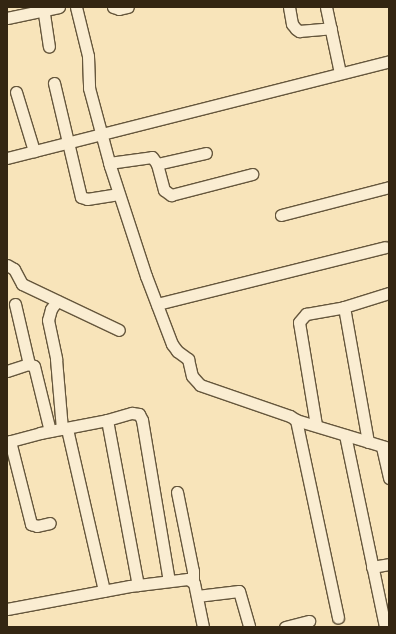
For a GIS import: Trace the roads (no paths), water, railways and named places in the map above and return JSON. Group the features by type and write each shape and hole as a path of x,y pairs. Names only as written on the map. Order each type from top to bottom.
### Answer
{"street":[{"path":"7,18 43,9 59,7"},
{"path":"76,7 88,56 89,88 109,163 172,344 177,351 188,359 195,382 206,388 264,406 290,416 296,420 385,447 389,478"},
{"path":"113,7 119,9 128,7"},
{"path":"289,7 292,24 299,31 331,28"},
{"path":"326,7 340,73"},
{"path":"43,9 49,47"},
{"path":"7,158 389,61"},
{"path":"54,83 81,197 87,198 119,194"},
{"path":"16,92 34,150"},
{"path":"157,164 206,153"},
{"path":"109,163 148,156 154,159 157,164 164,190 171,195 252,174"},
{"path":"281,215 389,187"},
{"path":"157,304 385,247"},
{"path":"7,265 14,269 22,284 118,330"},
{"path":"316,425 299,322 306,314 389,294"},
{"path":"57,301 48,320 56,359 64,429 104,591"},
{"path":"15,304 28,364"},
{"path":"344,306 368,442"},
{"path":"7,371 28,364 34,366 50,431"},
{"path":"50,523 36,526 31,524 8,441 107,420 136,412 141,415 169,581"},
{"path":"107,420 138,585"},
{"path":"296,420 338,618"},
{"path":"346,435 385,627"},
{"path":"177,492 203,627"},
{"path":"372,567 389,564"},
{"path":"7,609 138,585 188,579 193,581"},
{"path":"197,596 239,591 249,627"},
{"path":"285,627 309,621"}]}
